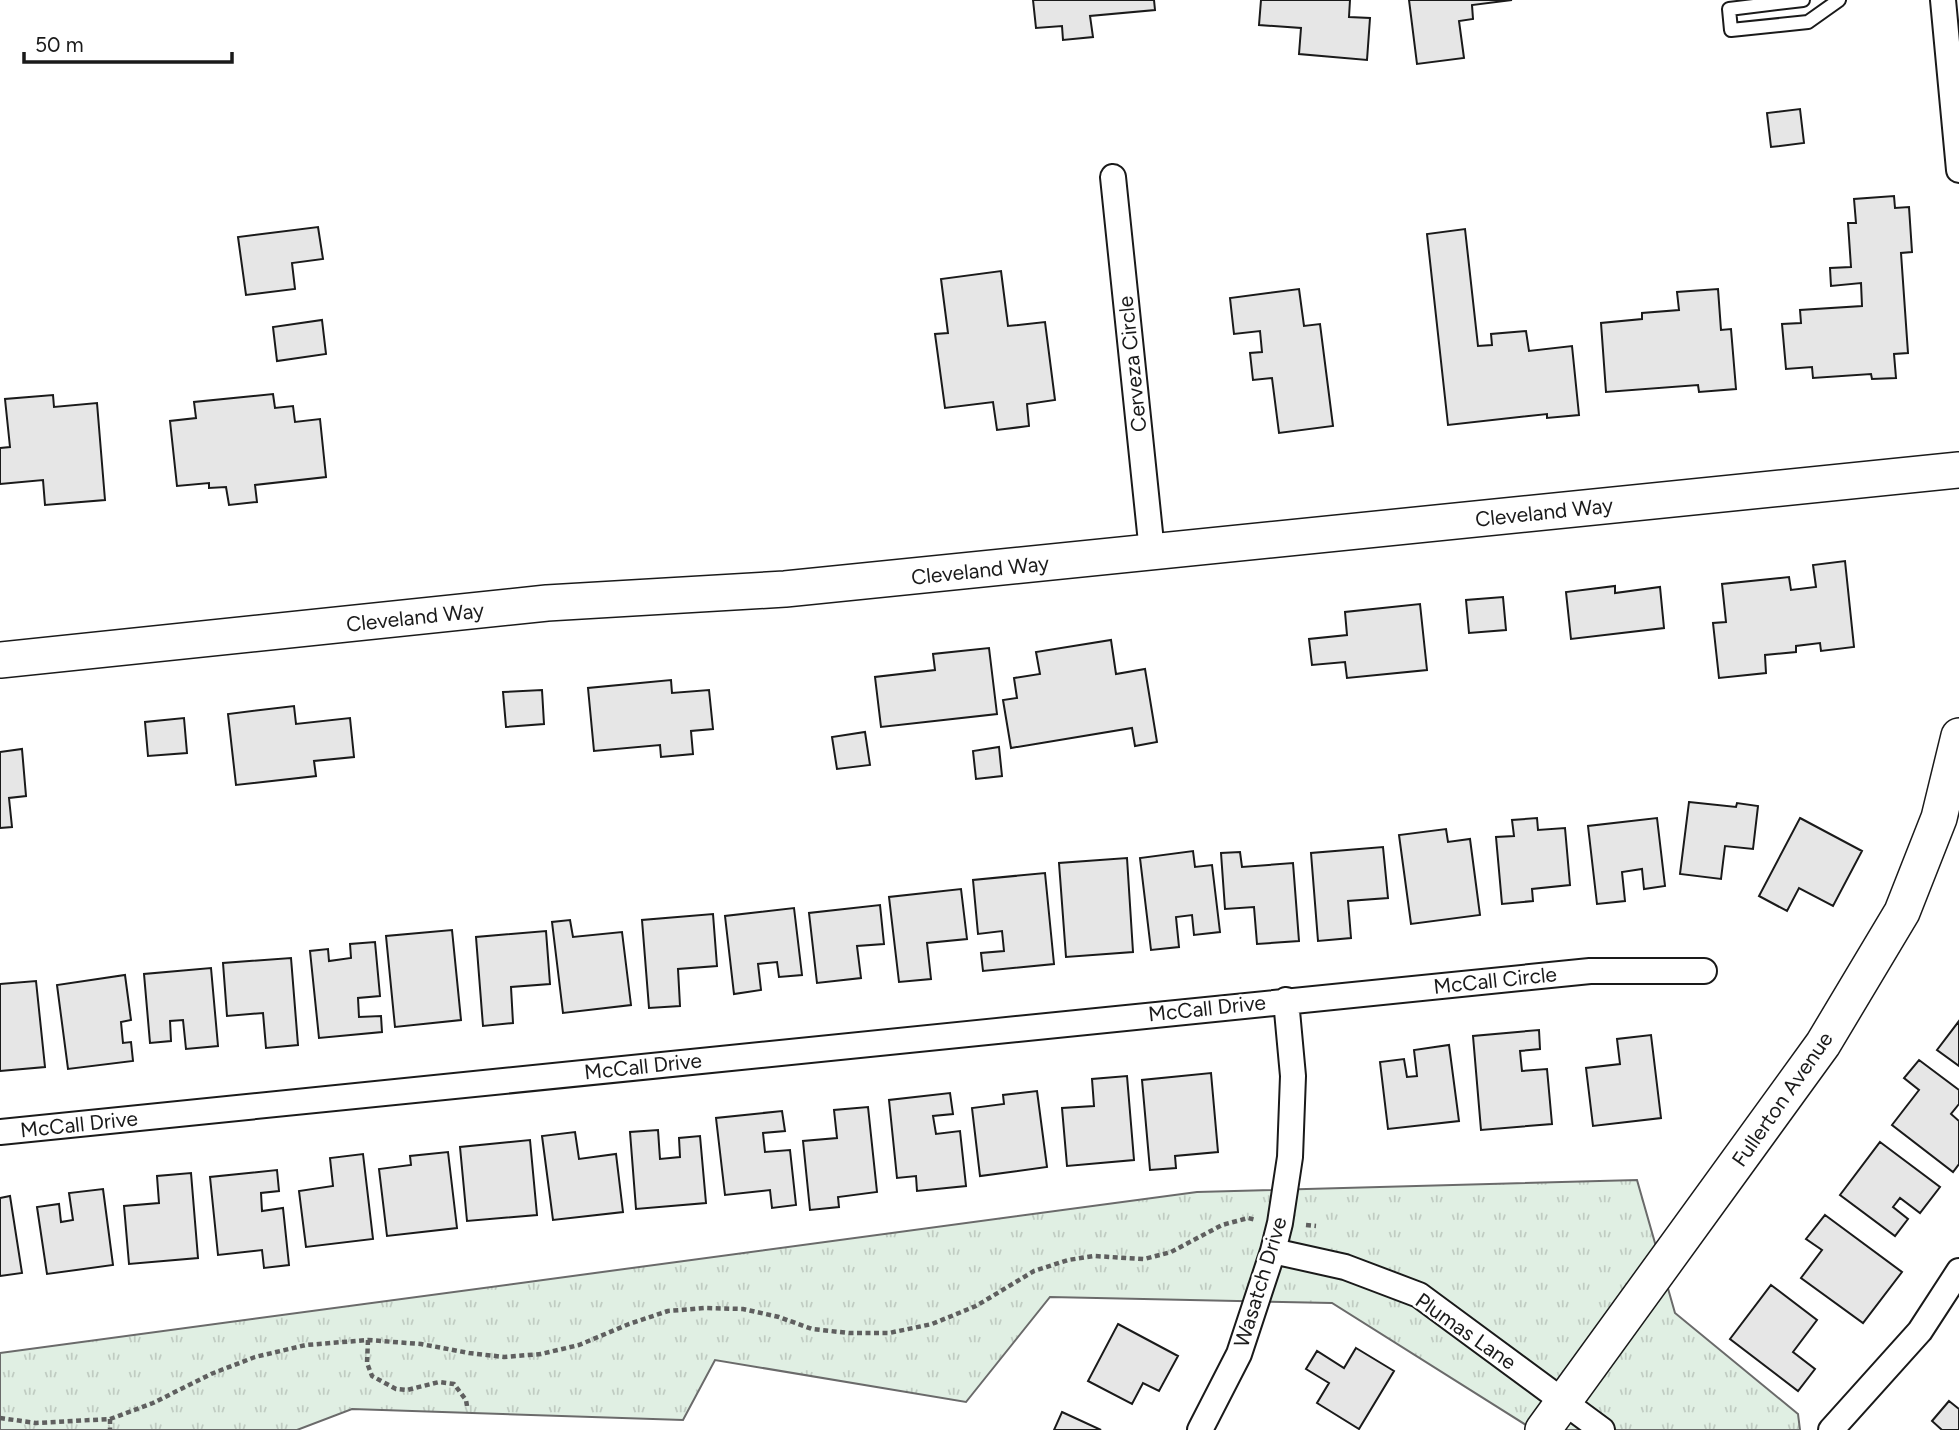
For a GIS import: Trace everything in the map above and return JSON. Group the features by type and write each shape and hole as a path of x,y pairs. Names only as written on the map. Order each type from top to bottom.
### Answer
{"street":[{"path":"1943,0 1959,170"},
{"name":"Cerveza Circle","path":"1113,177 1152,552"},
{"name":"Cleveland Way","path":"0,660 547,603 785,589 1959,470"},
{"name":"Fullerton Avenue","path":"1543,1430 1823,1044 1902,912 1939,818 1959,736"},
{"name":"McCall Circle","path":"1286,1000 1590,971 1704,971"},
{"name":"McCall Drive","path":"0,1132 1286,1000"},
{"name":"Wasatch Drive","path":"1200,1430 1239,1354 1280,1223 1290,1143 1293,1076 1286,1000"},
{"name":"Plumas Lane","path":"1273,1251 1345,1267 1419,1295 1602,1430"},
{"path":"1831,1430 1920,1331 1959,1271"}],"lane":[{"path":"1820,13 1804,0 1729,9 1731,30 1808,22 1839,0"}],"path":[{"path":"0,1418 36,1423 110,1419 153,1403 211,1374 255,1357 306,1345 368,1340 504,1357 541,1354 579,1345 668,1311 705,1308 743,1309 811,1329 889,1333 932,1324 975,1306 1034,1271 1068,1260 1094,1256 1144,1259 1171,1252 1222,1224 1248,1218 1257,1221"},
{"path":"368,1340 367,1363 372,1376 396,1389 407,1390 439,1382 454,1384 467,1400 467,1406"},
{"path":"110,1419 110,1430"}],"green space":[{"path":"1637,1180 1675,1313 1798,1414 1800,1430 1534,1430 1332,1303 1050,1297 966,1402 715,1360 683,1420 352,1409 297,1430 0,1430 0,1353 1197,1192"}],"building":[{"path":"1033,0 1154,0 1155,10 1090,16 1093,37 1063,40 1062,26 1036,28"},
{"path":"1261,0 1350,0 1349,17 1370,18 1367,60 1299,54 1301,28 1259,25"},
{"path":"1409,0 1512,0 1472,5 1473,19 1459,21 1464,58 1417,64"},
{"path":"1800,109 1804,143 1771,147 1767,113"},
{"path":"1894,196 1895,208 1909,207 1912,252 1901,253 1908,353 1894,354 1896,378 1872,379 1871,374 1813,378 1812,367 1786,369 1782,324 1801,323 1800,310 1862,306 1861,283 1831,286 1830,268 1851,267 1848,223 1856,223 1854,199"},
{"path":"318,227 323,259 292,263 295,289 246,295 238,237"},
{"path":"1465,229 1478,346 1492,345 1491,334 1526,331 1529,351 1572,346 1579,415 1547,418 1547,414 1448,425 1427,234"},
{"path":"1001,271 1008,326 1045,322 1055,400 1027,404 1029,426 997,430 993,402 945,408 935,334 948,333 941,279"},
{"path":"1299,289 1304,326 1320,324 1333,426 1279,433 1272,378 1253,380 1250,353 1262,352 1260,331 1234,334 1230,298"},
{"path":"1718,289 1721,330 1731,329 1736,389 1699,392 1698,385 1606,392 1601,323 1642,319 1642,313 1679,310 1677,292"},
{"path":"322,320 326,354 277,361 273,327"},
{"path":"273,394 275,408 293,406 295,422 320,419 326,477 255,485 257,502 229,505 226,487 209,488 209,483 177,486 170,421 196,418 194,402"},
{"path":"53,395 54,407 97,403 105,500 45,505 43,480 0,484 0,448 10,447 5,399"},
{"path":"1845,561 1854,647 1821,651 1820,643 1796,646 1796,652 1765,655 1766,673 1719,678 1713,623 1726,622 1722,584 1789,577 1791,590 1816,587 1813,565"},
{"path":"1615,586 1615,593 1660,587 1664,628 1571,639 1566,592"},
{"path":"1503,597 1506,630 1469,633 1466,600"},
{"path":"1420,604 1427,670 1347,678 1345,662 1312,665 1309,639 1347,635 1345,612"},
{"path":"1111,640 1116,674 1145,669 1157,742 1135,746 1132,728 1011,748 1003,700 1017,698 1014,678 1040,674 1036,652"},
{"path":"989,648 997,714 881,727 875,677 935,670 933,654"},
{"path":"671,680 672,693 709,690 713,729 691,731 693,754 661,757 660,745 594,751 588,688"},
{"path":"542,690 544,724 506,727 503,692"},
{"path":"294,706 296,724 350,718 354,757 314,761 316,776 236,785 228,714"},
{"path":"184,718 187,753 148,756 145,722"},
{"path":"865,732 870,765 837,769 832,737"},
{"path":"999,747 1002,776 976,779 973,751"},
{"path":"22,749 26,796 9,798 12,827 0,828 0,752"},
{"path":"1689,802 1736,807 1737,803 1758,806 1753,849 1725,846 1721,879 1680,874"},
{"path":"1537,818 1538,830 1565,828 1570,885 1532,889 1533,901 1502,904 1496,837 1514,836 1512,820"},
{"path":"1657,818 1665,886 1644,889 1642,869 1622,872 1625,901 1597,904 1588,826"},
{"path":"1800,818 1862,851 1833,906 1799,888 1787,911 1759,896"},
{"path":"1446,829 1448,842 1470,839 1480,915 1411,924 1399,835"},
{"path":"1383,847 1388,898 1348,901 1351,938 1318,941 1311,853"},
{"path":"1193,851 1195,867 1212,865 1220,932 1194,935 1192,915 1176,917 1179,947 1151,950 1140,858"},
{"path":"1240,852 1242,867 1293,863 1299,941 1257,944 1254,907 1225,909 1221,853"},
{"path":"1127,858 1133,952 1066,957 1059,863"},
{"path":"1045,873 1054,964 983,971 981,953 1004,951 1002,931 978,934 973,880"},
{"path":"961,889 967,939 927,943 931,979 899,982 889,897"},
{"path":"880,905 884,944 857,946 861,978 817,983 809,913"},
{"path":"794,908 802,975 779,977 777,962 758,964 761,990 734,994 725,916"},
{"path":"713,914 717,966 678,969 680,1006 649,1008 642,920"},
{"path":"570,920 573,937 622,932 631,1005 563,1013 552,922"},
{"path":"452,930 461,1020 395,1027 386,936"},
{"path":"546,931 550,984 511,987 513,1023 483,1026 476,937"},
{"path":"375,942 380,996 358,998 359,1017 381,1016 382,1032 319,1038 310,951 328,949 329,961 351,958 350,944"},
{"path":"291,958 298,1045 266,1048 263,1013 227,1016 223,963"},
{"path":"211,968 218,1046 186,1049 183,1020 170,1021 171,1041 150,1043 144,974"},
{"path":"125,975 131,1020 121,1022 123,1043 131,1042 133,1061 68,1069 57,985"},
{"path":"36,981 45,1067 0,1071 0,984"},
{"path":"1959,1021 1959,1066 1937,1050"},
{"path":"1539,1030 1540,1049 1520,1051 1522,1071 1547,1069 1552,1124 1481,1130 1473,1036"},
{"path":"1651,1035 1661,1118 1593,1126 1586,1068 1620,1064 1617,1039"},
{"path":"1449,1045 1459,1121 1388,1129 1380,1062 1404,1059 1407,1077 1417,1076 1414,1050"},
{"path":"1919,1060 1959,1090 1959,1104 1951,1114 1959,1121 1959,1164 1953,1172 1892,1125 1919,1090 1904,1078"},
{"path":"1211,1073 1218,1152 1175,1156 1176,1168 1150,1170 1142,1080"},
{"path":"1127,1076 1134,1160 1067,1166 1062,1108 1094,1106 1092,1079"},
{"path":"1037,1091 1047,1167 980,1176 972,1108 1004,1104 1003,1095"},
{"path":"950,1093 953,1114 933,1116 936,1134 960,1131 966,1186 917,1191 916,1176 897,1178 889,1100"},
{"path":"868,1107 877,1192 838,1197 839,1207 810,1210 803,1141 837,1138 834,1110"},
{"path":"782,1111 785,1131 763,1133 765,1152 790,1150 796,1205 772,1208 770,1190 725,1195 716,1118"},
{"path":"658,1130 660,1159 680,1157 679,1138 700,1136 706,1203 636,1209 630,1132"},
{"path":"575,1132 579,1159 616,1154 623,1212 553,1220 542,1136"},
{"path":"530,1140 537,1215 467,1221 460,1147"},
{"path":"1880,1142 1940,1187 1920,1213 1900,1198 1893,1207 1908,1219 1895,1236 1840,1195"},
{"path":"448,1152 457,1228 387,1236 379,1169 411,1165 410,1156"},
{"path":"363,1154 373,1239 306,1247 299,1191 333,1186 330,1158"},
{"path":"277,1170 279,1191 261,1193 262,1211 283,1208 289,1265 264,1268 262,1250 218,1255 210,1177"},
{"path":"191,1173 198,1258 129,1264 124,1206 159,1203 157,1176"},
{"path":"103,1189 113,1265 47,1274 37,1207 59,1204 61,1222 73,1220 69,1193"},
{"path":"10,1196 22,1273 0,1276 0,1198"},
{"path":"1825,1215 1902,1272 1863,1323 1801,1278 1822,1250 1806,1239"},
{"path":"1771,1285 1817,1320 1793,1352 1815,1369 1798,1391 1730,1339"},
{"path":"1118,1324 1178,1356 1159,1391 1143,1383 1132,1404 1088,1381"},
{"path":"1356,1348 1394,1371 1359,1429 1317,1403 1329,1383 1306,1369 1317,1351 1344,1368"},
{"path":"1949,1401 1959,1409 1959,1430 1942,1430 1932,1421"},
{"path":"1062,1412 1101,1430 1054,1430"}]}
